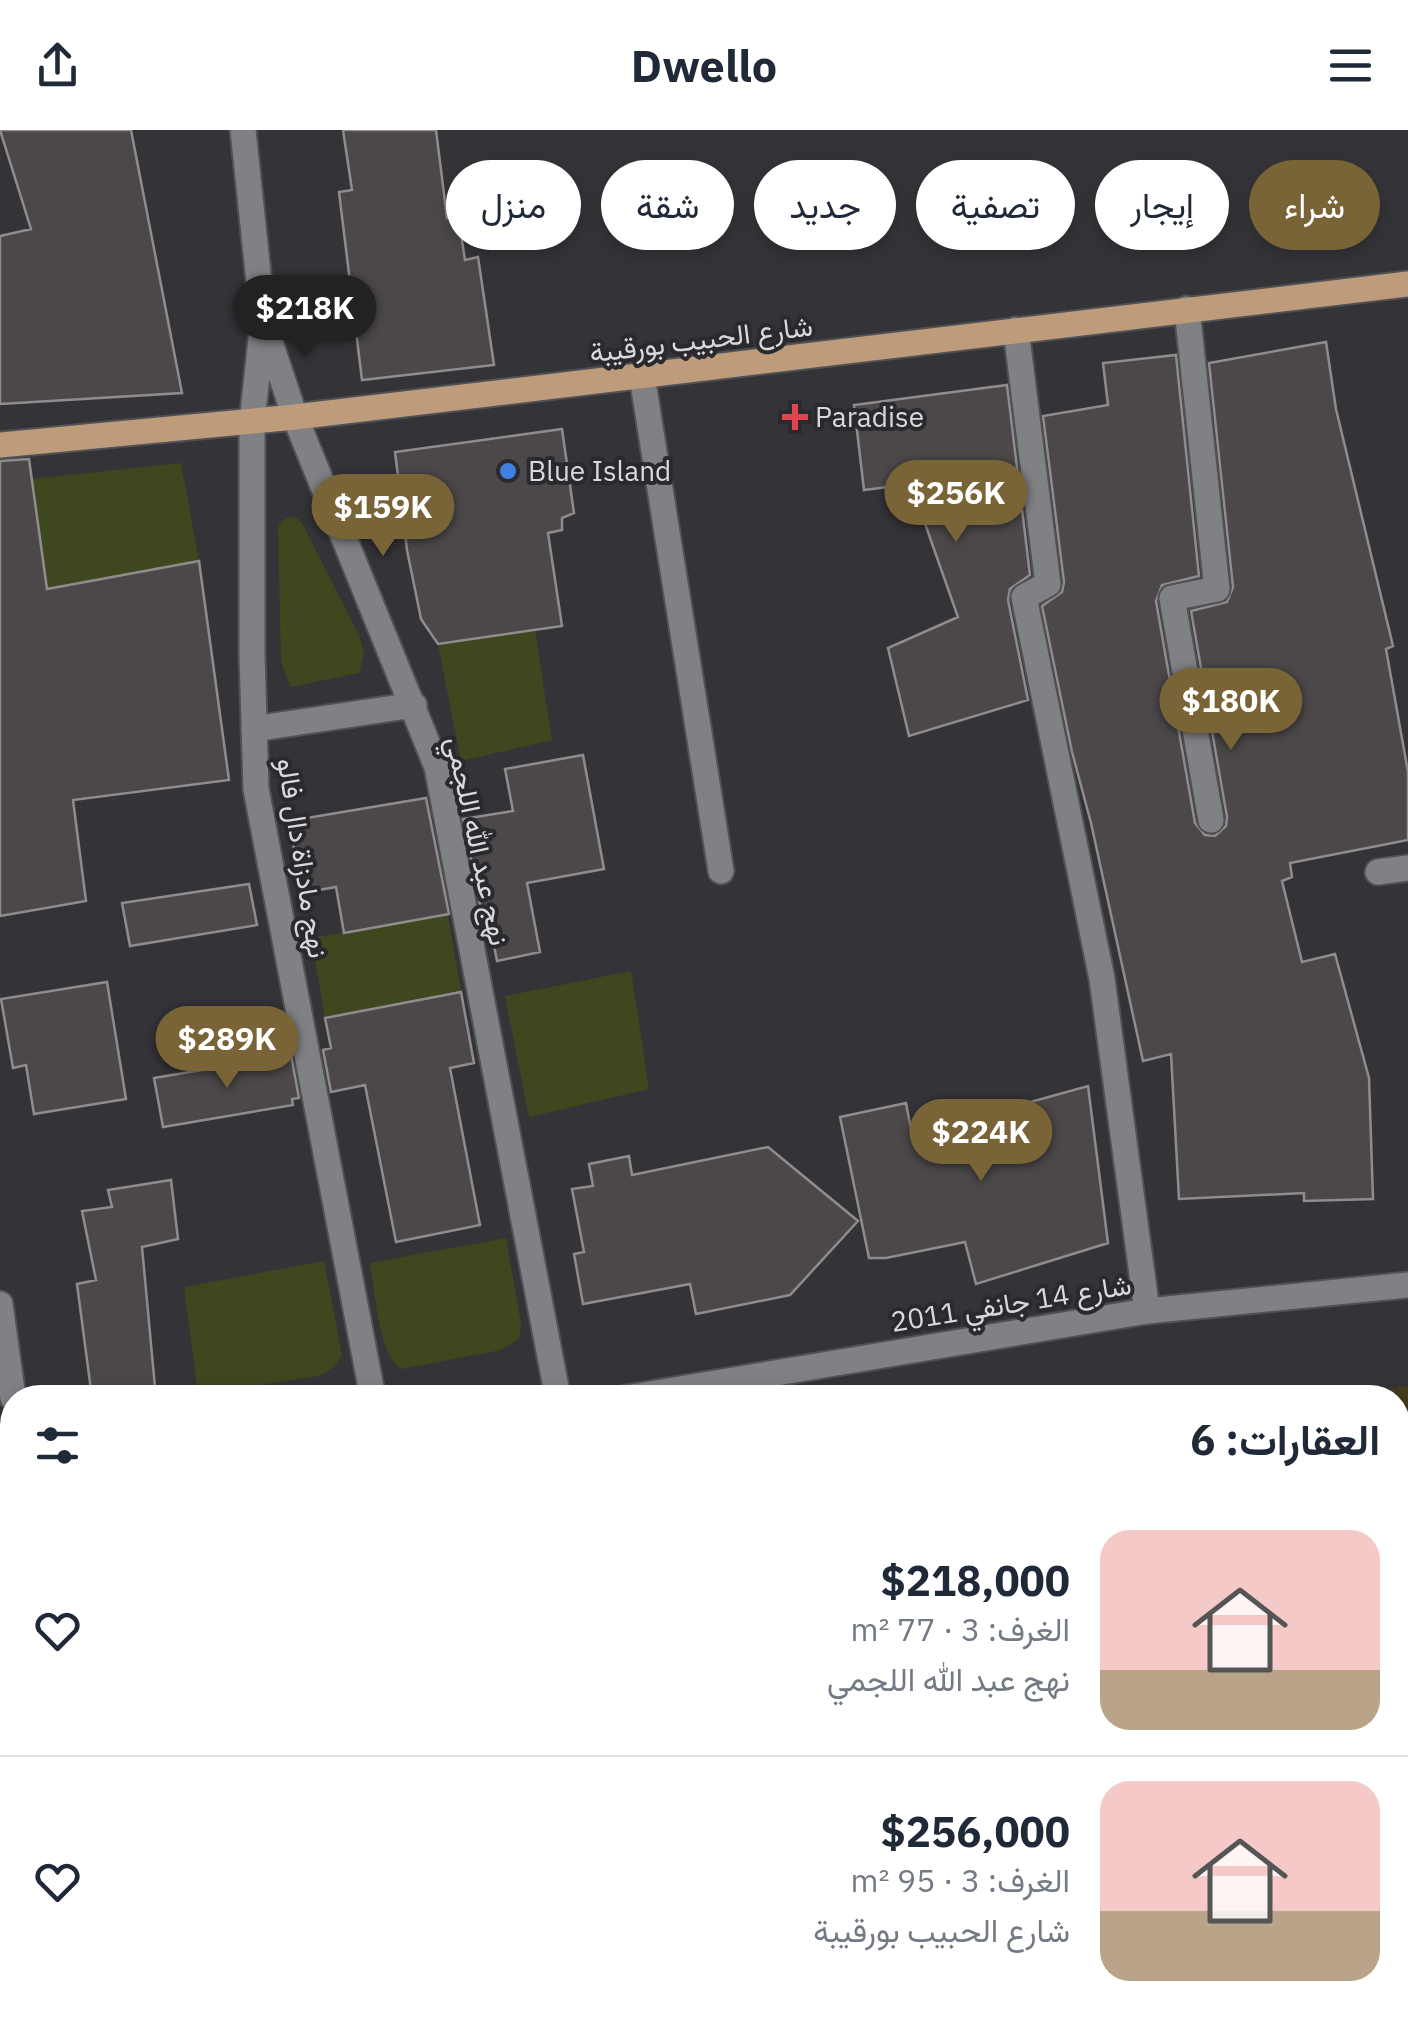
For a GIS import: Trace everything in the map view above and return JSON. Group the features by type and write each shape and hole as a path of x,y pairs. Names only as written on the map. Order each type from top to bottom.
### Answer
{"main road":[{"name":"شارع الحبيب بورقيبة","path":"0,445 295,418 1408,284"}],"street":[{"path":"243,130 263,320"},
{"path":"1188,309 1217,589 1172,598 1211,820"},
{"name":"نهج عبد الله اللجمي","path":"263,320 295,418 437,767 556,1385"},
{"name":"نهج مادزاة دال فالو","path":"263,320 252,422 256,789 371,1385"},
{"path":"1016,330 1048,584 1024,597 1102,978 1147,1311"},
{"path":"642,376 721,871"},
{"path":"254,729 414,705"},
{"path":"1378,872 1408,868"},
{"name":"شارع 14 جانفي 2011","path":"704,1385 1147,1311 1408,1285"},
{"path":"0,1304 11,1385"}],"green space":[{"path":"181,463 199,561 46,588 31,479"},
{"path":"289,517 302,523 359,635 364,654 359,673 290,687 281,661 278,528"},
{"path":"535,630 552,740 461,761 438,644"},
{"path":"448,915 461,992 325,1018 311,938"},
{"path":"631,971 649,1089 529,1117 505,996"},
{"path":"506,1238 521,1324 519,1339 501,1350 401,1369 382,1336 370,1263"},
{"path":"324,1261 342,1356 334,1367 319,1376 258,1385 197,1385 184,1287"}],"building":[{"path":"0,130 131,130 182,393 0,404 0,236 31,229"},
{"path":"343,130 436,130 446,210 446,250 463,250 465,260 478,257 494,365 362,380 339,192 352,190"},
{"path":"1326,342 1336,409 1393,646 1386,649 1408,772 1408,840 1290,863 1292,877 1282,881 1302,962 1335,954 1369,1078 1373,1199 1304,1201 1304,1193 1179,1199 1171,1054 1143,1061 1042,606 1062,592 1064,582 1043,416 1108,405 1103,363 1176,355 1199,576 1162,585 1156,601 1195,823 1205,835 1215,836 1226,826 1227,817 1191,611 1227,602 1233,587 1209,363"},
{"path":"1007,385 1030,575 1010,589 1008,600 1028,700 909,736 888,648 958,617 911,484 864,490 854,405"},
{"path":"562,429 574,513 562,518 562,530 548,533 562,626 438,644 421,619 407,550 395,452"},
{"path":"29,459 47,589 199,561 229,780 73,800 86,901 0,916 0,461"},
{"path":"583,755 604,869 527,883 540,952 497,961 487,908 481,909 463,819 513,811 505,769"},
{"path":"426,798 449,914 344,933 336,887 302,893 289,821"},
{"path":"249,884 257,925 130,946 122,903"},
{"path":"107,982 126,1099 34,1114 26,1065 13,1068 1,999"},
{"path":"461,992 474,1063 450,1068 480,1225 396,1242 365,1085 331,1092 323,1050 331,1048 325,1018"},
{"path":"291,1055 299,1098 292,1099 293,1105 163,1127 154,1078"},
{"path":"1088,1086 1108,1243 976,1284 965,1242 869,1258 840,1117 906,1103 912,1135"},
{"path":"768,1147 858,1221 790,1295 696,1314 690,1284 583,1304 574,1254 584,1252 572,1189 593,1186 589,1164 629,1156 632,1175"},
{"path":"171,1180 178,1239 142,1247 155,1385 90,1385 77,1284 96,1280 82,1211 112,1207 108,1190"}],"place":[{"name":"Paradise","path":"795,417"},
{"name":"Blue Island","path":"508,471"}]}
